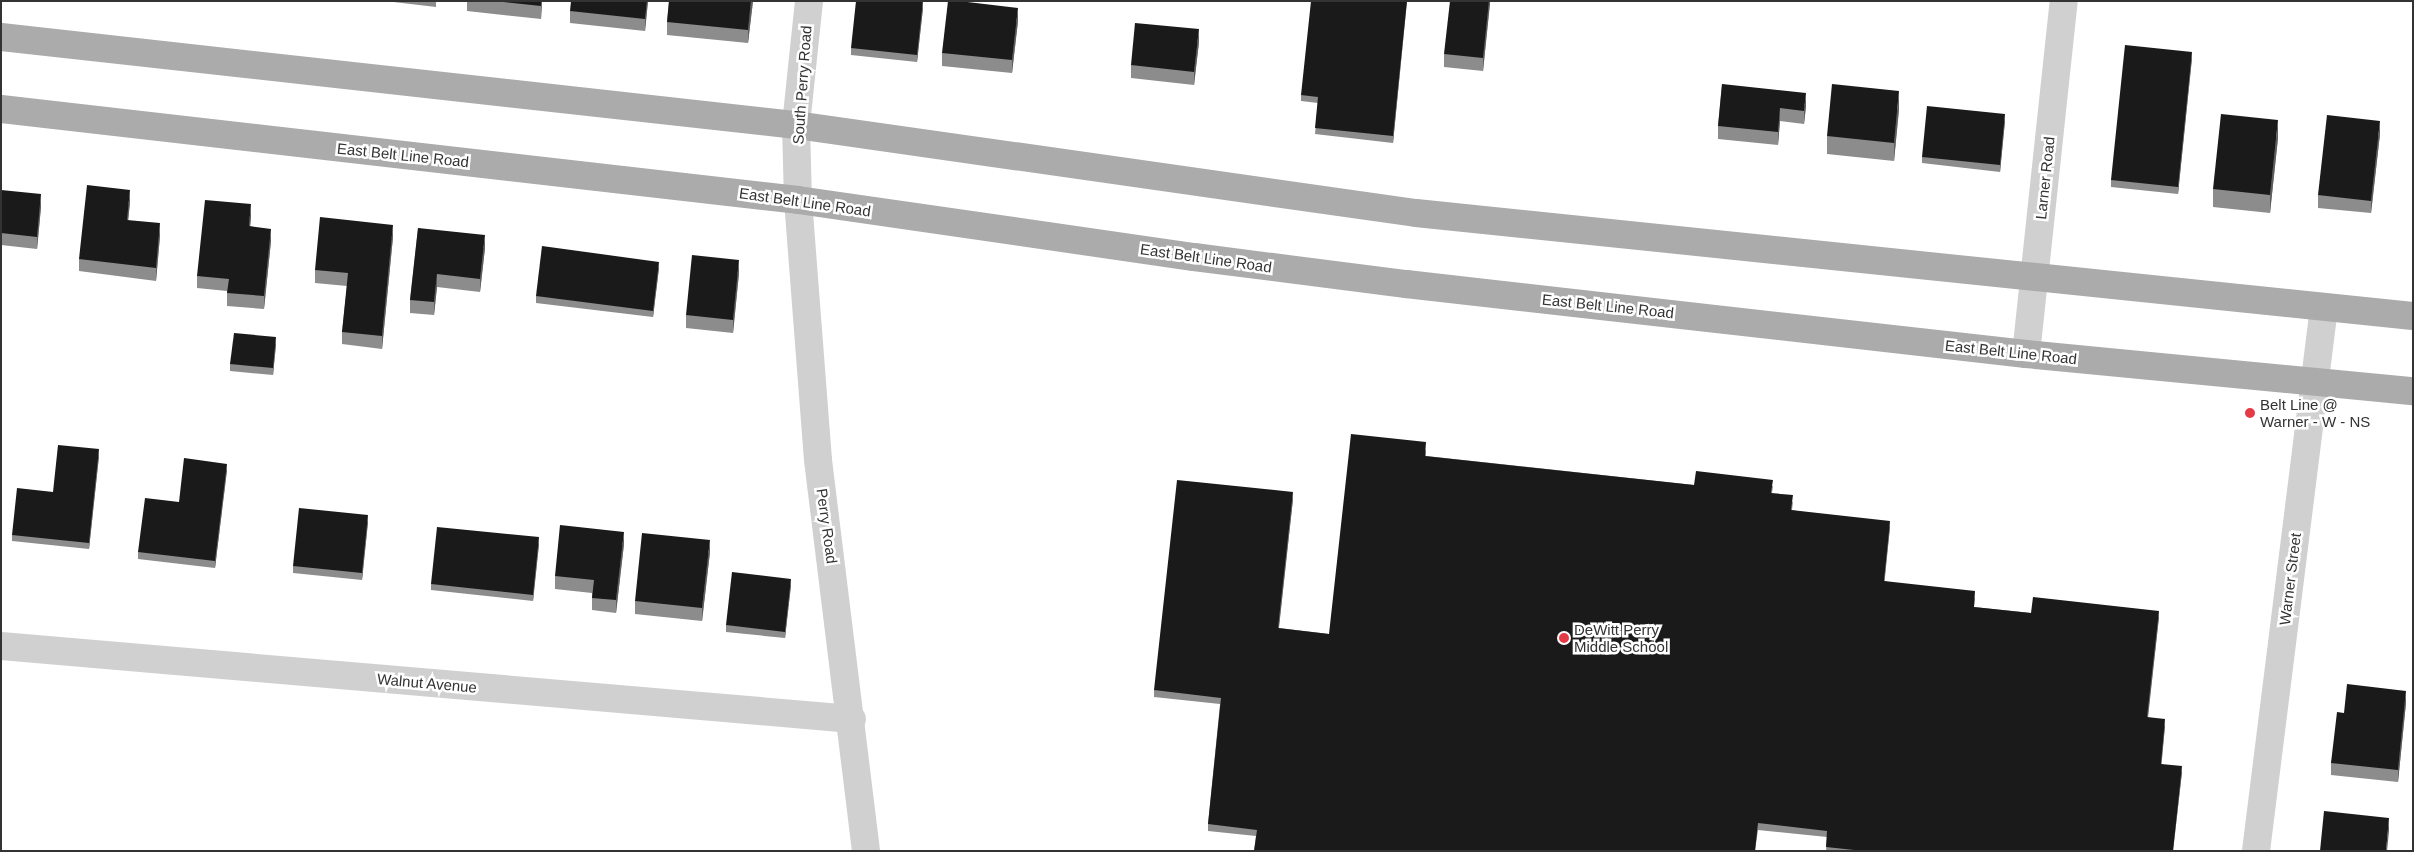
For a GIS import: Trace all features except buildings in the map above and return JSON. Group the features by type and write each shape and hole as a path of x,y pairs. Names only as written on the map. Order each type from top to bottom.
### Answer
{"main road":[{"path":"1,37 796,126 1416,213 2413,316"},
{"name":"East Belt Line Road","path":"1,109 798,200 1204,258 2026,354 2413,391"}],"street":[{"name":"South Perry Road","path":"798,200 796,126 809,1"},
{"name":"Larner Road","path":"2026,354 2064,1"},
{"name":"Perry Road","path":"798,200 818,460 852,719 866,851"},
{"name":"Warner Street","path":"2256,851 2324,307"},
{"name":"Walnut Avenue","path":"1,646 852,719"}],"place":[{"name":"Belt Line @ Warner - W - NS","path":"2250,413"},
{"name":"DeWitt Perry Middle School","path":"1564,638"}]}
